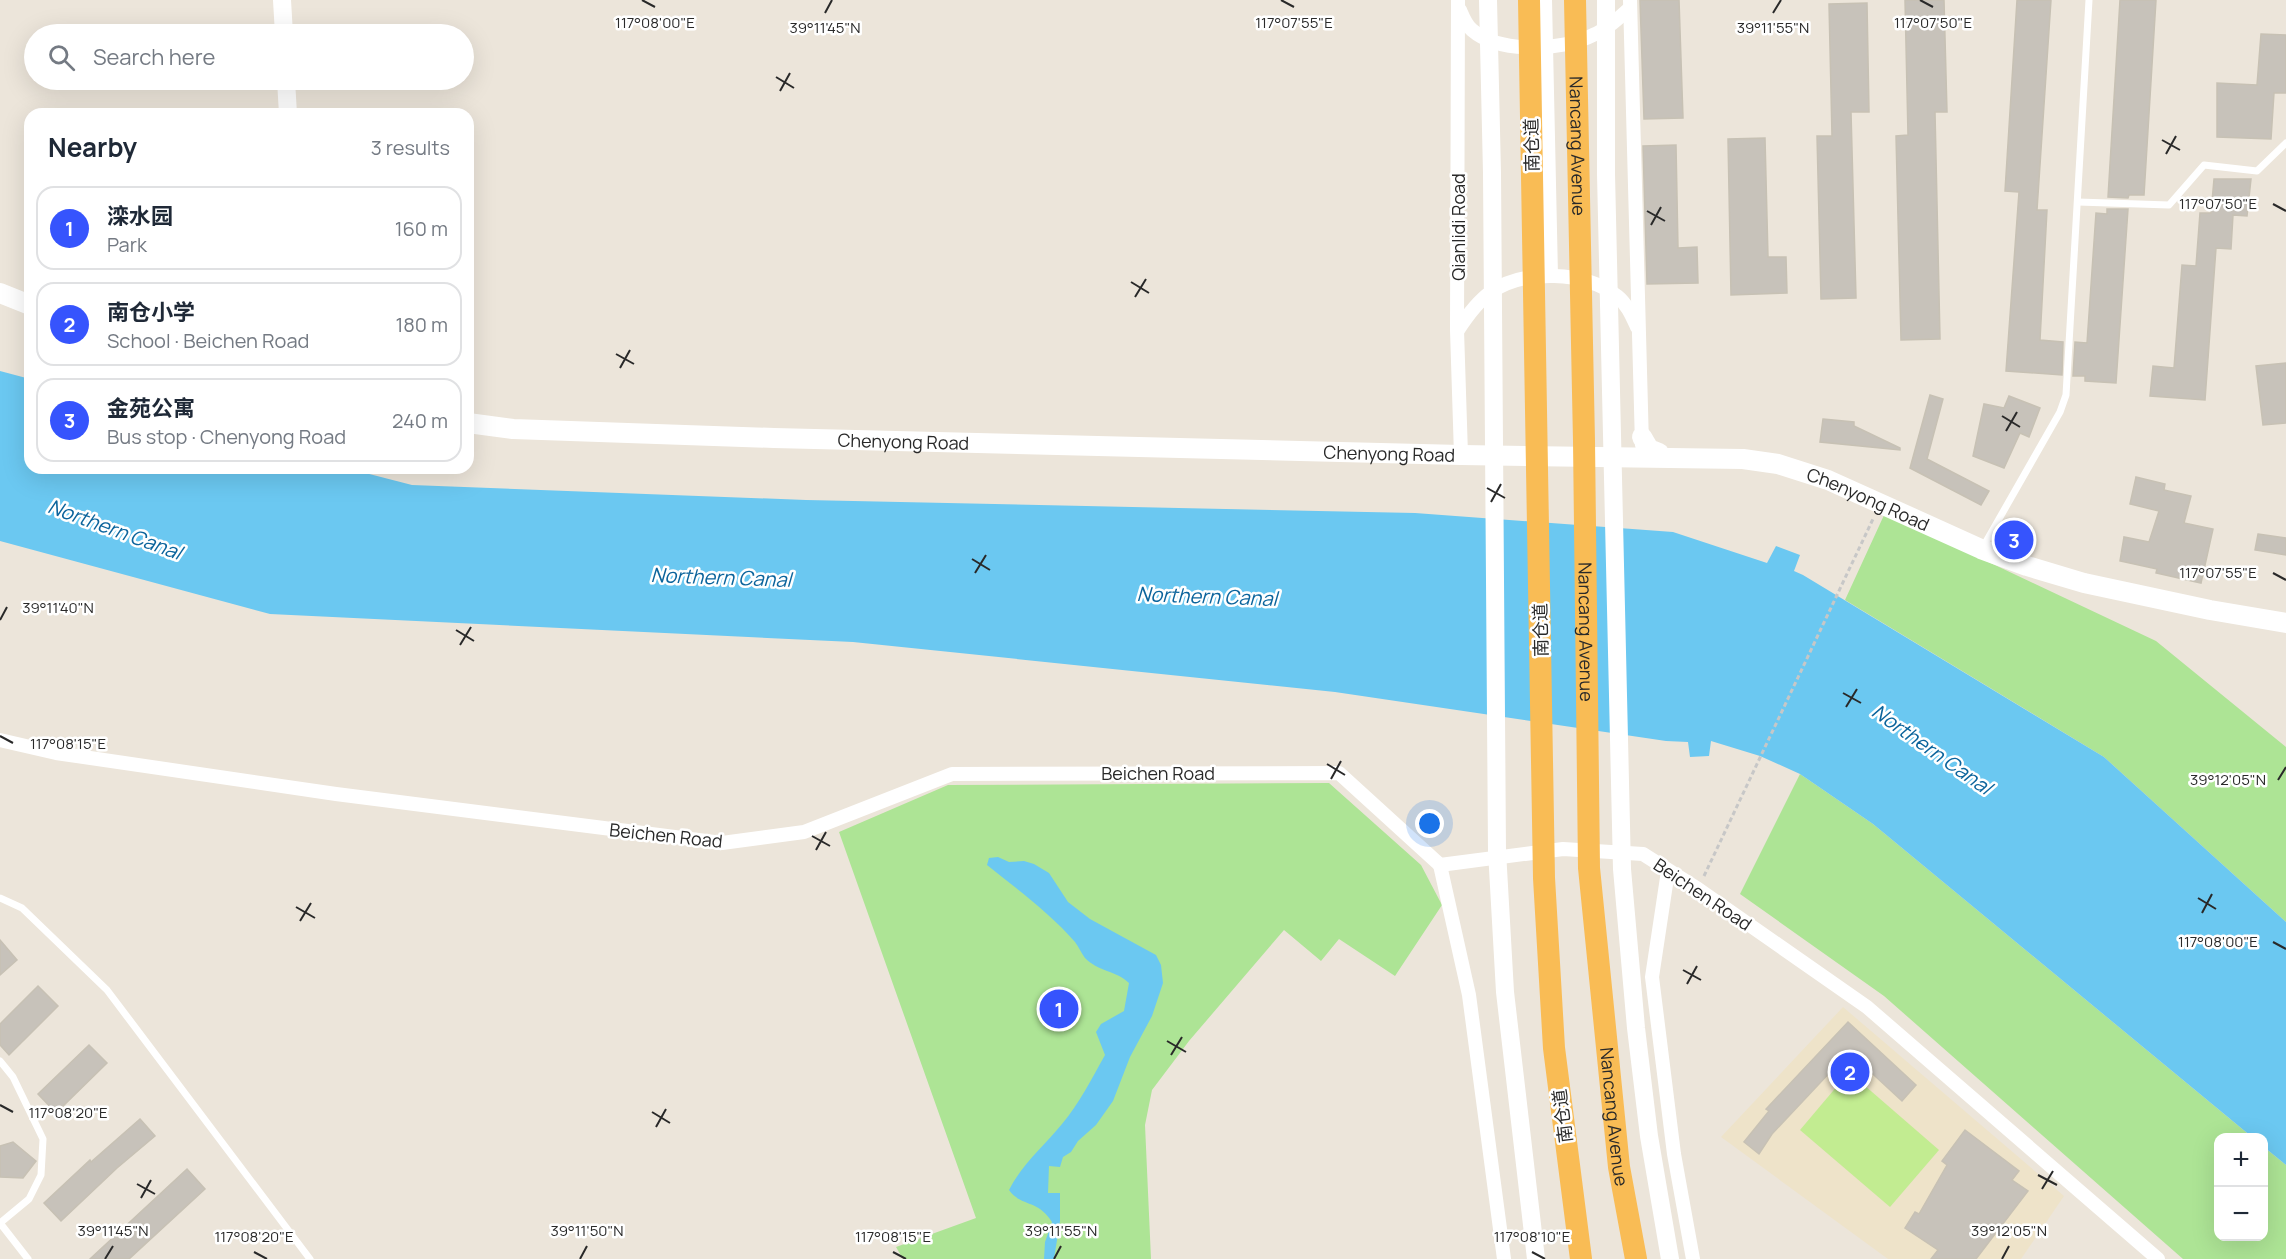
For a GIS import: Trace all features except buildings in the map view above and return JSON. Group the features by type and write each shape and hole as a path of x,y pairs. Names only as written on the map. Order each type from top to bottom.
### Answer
{"highway":[{"name":"南仓道","path":"1528,0 1544,878 1554,1048 1581,1259"},
{"name":"Nancang Avenue","path":"1575,0 1584,429 1589,868 1619,1167 1636,1259"}],"main road":[{"path":"0,284 24,294"},
{"path":"0,293 24,303"},
{"name":"Chenyong Road","path":"474,414 523,420 772,431 1023,436 1461,452"},
{"name":"Chenyong Road","path":"474,424 513,429 774,438 1461,452 1646,450 1743,455 1790,462 1833,477 1983,547 2031,562 2086,578 2286,616"},
{"name":"Chenyong Road","path":"1646,450 1778,464 1828,480 2027,566 2084,583 2210,610 2286,623"}],"street":[{"path":"282,0 283,24"},
{"path":"294,0 295,24"},
{"path":"1488,0 1492,173 1497,851 1505,992 1536,1259"},
{"path":"1545,0 1551,276"},
{"path":"1606,0 1606,174 1622,870 1647,1126 1670,1259"},
{"path":"1458,3 1467,24 1473,31 1490,39 1531,48 1580,41 1594,35 1630,4"},
{"name":"Qianlidi Road","path":"1458,3 1457,330 1461,452"},
{"path":"1630,4 1646,450"},
{"path":"287,90 288,108"},
{"path":"299,90 300,108"},
{"path":"1457,330 1471,311 1490,293 1508,283 1551,276 1585,281 1619,297 1640,331"},
{"name":"Beichen Road","path":"0,740 56,753 336,794 722,843 804,832 952,774 1339,773 1440,864 1563,849 1643,854 1698,889 1867,1007 2158,1259"},
{"path":"1440,864 1469,995 1504,1259"},
{"path":"1668,871 1652,977 1674,1154 1693,1259"}],"lane":[{"path":"1983,547 2060,412 2066,395 2089,0"},
{"path":"2078,202 2169,206 2204,165 2257,171 2286,143"},
{"path":"0,898 22,908 107,990 310,1259"},
{"path":"0,1061 13,1077 43,1138 40,1175 29,1199 0,1223 28,1259"}],"path":[{"path":"1698,889 1880,503"}],"shaded area":[{"path":"1843,1007 2064,1196 2021,1259 1888,1259 1721,1137"}],"green space":[{"path":"1885,513 2156,641 2286,747 2286,922 2104,757 1845,600"},
{"path":"1800,774 1873,824 2247,1133 2214,1133 2214,1241 2268,1241 2268,1150 2286,1165 2286,1259 2183,1259 1884,996 1740,894"},
{"path":"1329,783 1421,865 1442,905 1395,976 1339,939 1321,961 1284,930 1189,1041 1152,1090 1145,1125 1151,1259 903,1259 896,1247 976,1218 839,832 948,785"},
{"path":"1849,1072 1939,1150 1890,1207 1800,1130"}],"water":[{"name":"Northern Canal","path":"0,371 24,377 24,474 369,474 412,485 806,500 1415,513 1673,532 1767,563 1776,546 1800,555 1794,571 2104,757 2286,922 2286,1165 2268,1150 2268,1133 2247,1133 1873,824 1800,774 1760,756 1711,741 1709,756 1690,757 1688,742 1666,741 1335,692 853,642 270,614 0,541"},
{"path":"998,857 1009,862 1024,861 1034,864 1049,873 1068,902 1090,919 1156,955 1161,965 1163,983 1152,1016 1130,1057 1113,1101 1096,1125 1078,1141 1071,1152 1063,1157 1060,1167 1049,1166 1048,1193 1060,1193 1060,1221 1054,1259 1044,1259 1045,1242 1052,1222 1041,1210 1019,1199 1009,1190 1027,1163 1068,1116 1085,1091 1105,1055 1096,1032 1101,1024 1124,1011 1129,983 1090,962 1055,921 987,865 989,858"}],"place":[{"name":"金苑公寓","path":"2014,540"},
{"name":"滦水园","path":"1059,1009"},
{"name":"南仓小学","path":"1850,1072"}]}
